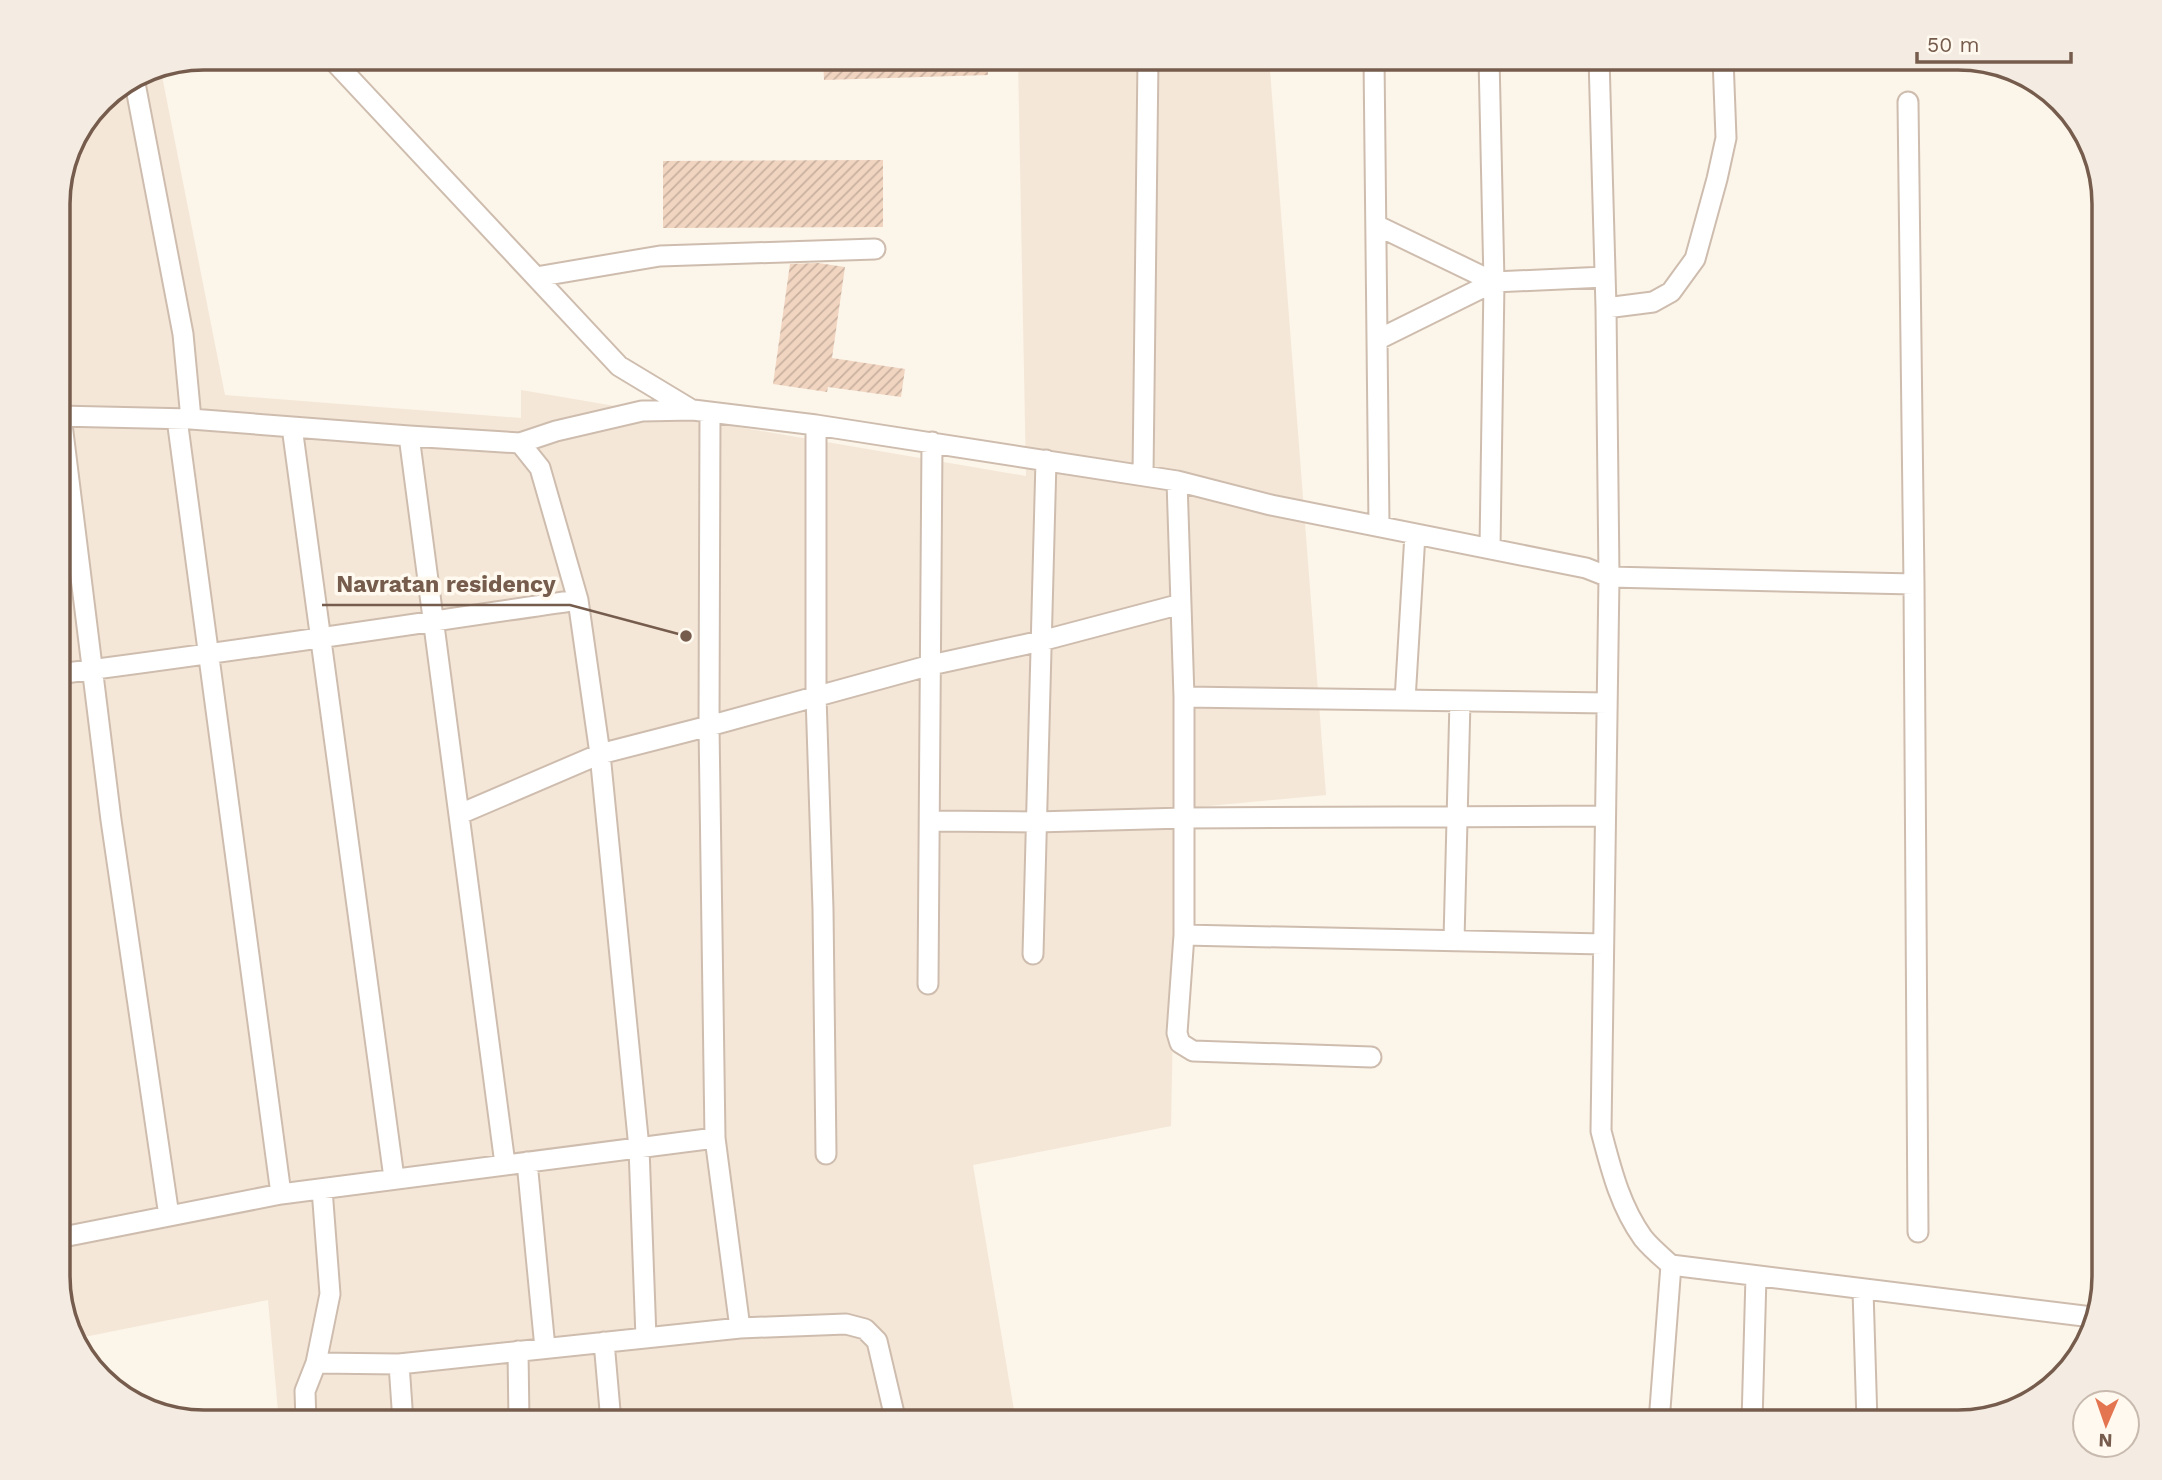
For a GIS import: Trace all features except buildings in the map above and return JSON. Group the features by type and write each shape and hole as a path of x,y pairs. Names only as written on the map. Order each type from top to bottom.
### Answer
{"street":[{"path":"342,70 620,366 701,412"},
{"path":"1143,475 1148,70"},
{"path":"1374,70 1379,526"},
{"path":"1489,70 1493,282 1490,548"},
{"path":"1599,70 1606,308 1609,576 1601,1131 1616,1186 1628,1213 1645,1240 1671,1265 2086,1316"},
{"path":"1606,308 1653,302 1671,292 1695,259 1726,138 1723,70"},
{"path":"132,92 183,334 184,419 208,655 281,1194"},
{"path":"1908,102 1918,1232"},
{"path":"1376,225 1493,282"},
{"path":"536,277 660,256 875,249"},
{"path":"1377,340 1493,282 1605,277"},
{"path":"70,416 184,419 520,443 556,430 642,411 701,412 816,425 1177,481 1271,505 1586,568 1609,576 1914,584"},
{"path":"701,412 715,1138 740,1328"},
{"path":"816,425 816,696 823,909 826,1154"},
{"path":"292,427 394,1178"},
{"path":"409,436 505,1164"},
{"path":"928,984 932,442"},
{"path":"520,443 540,468 578,600 600,754 639,1148 646,1338"},
{"path":"1033,954 1046,460"},
{"path":"1177,481 1184,697 1184,934 1177,1032 1180,1043 1193,1051 1371,1057"},
{"path":"70,495 111,820 169,1216"},
{"path":"1405,700 1415,534"},
{"path":"70,673 208,655 578,600"},
{"path":"460,814 600,754 931,665 1041,641 1181,604"},
{"path":"1184,697 1607,703"},
{"path":"1454,940 1460,701"},
{"path":"930,821 1605,816"},
{"path":"1184,934 1603,944"},
{"path":"70,1236 281,1194 715,1138"},
{"path":"527,1162 545,1348"},
{"path":"306,1410 305,1391 316,1363 330,1294 322,1189"},
{"path":"1660,1410 1671,1265"},
{"path":"1752,1410 1756,1276"},
{"path":"1863,1290 1867,1410"},
{"path":"316,1363 399,1364 740,1328 846,1324 865,1329 877,1341 892,1410"},
{"path":"604,1342 610,1410"},
{"path":"518,1351 519,1410"},
{"path":"399,1364 401,1410"}],"shaded area":[{"path":"1018,70 1270,70 1326,795 1177,809 1171,1126 973,1165 1014,1410 278,1410 268,1300 85,1337 77,1319 70,1285 70,195 80,153 109,109 137,88 162,77 225,395 521,418 521,390 1026,476"}],"place":[{"name":"Navratan residency","path":"686,636"}]}
